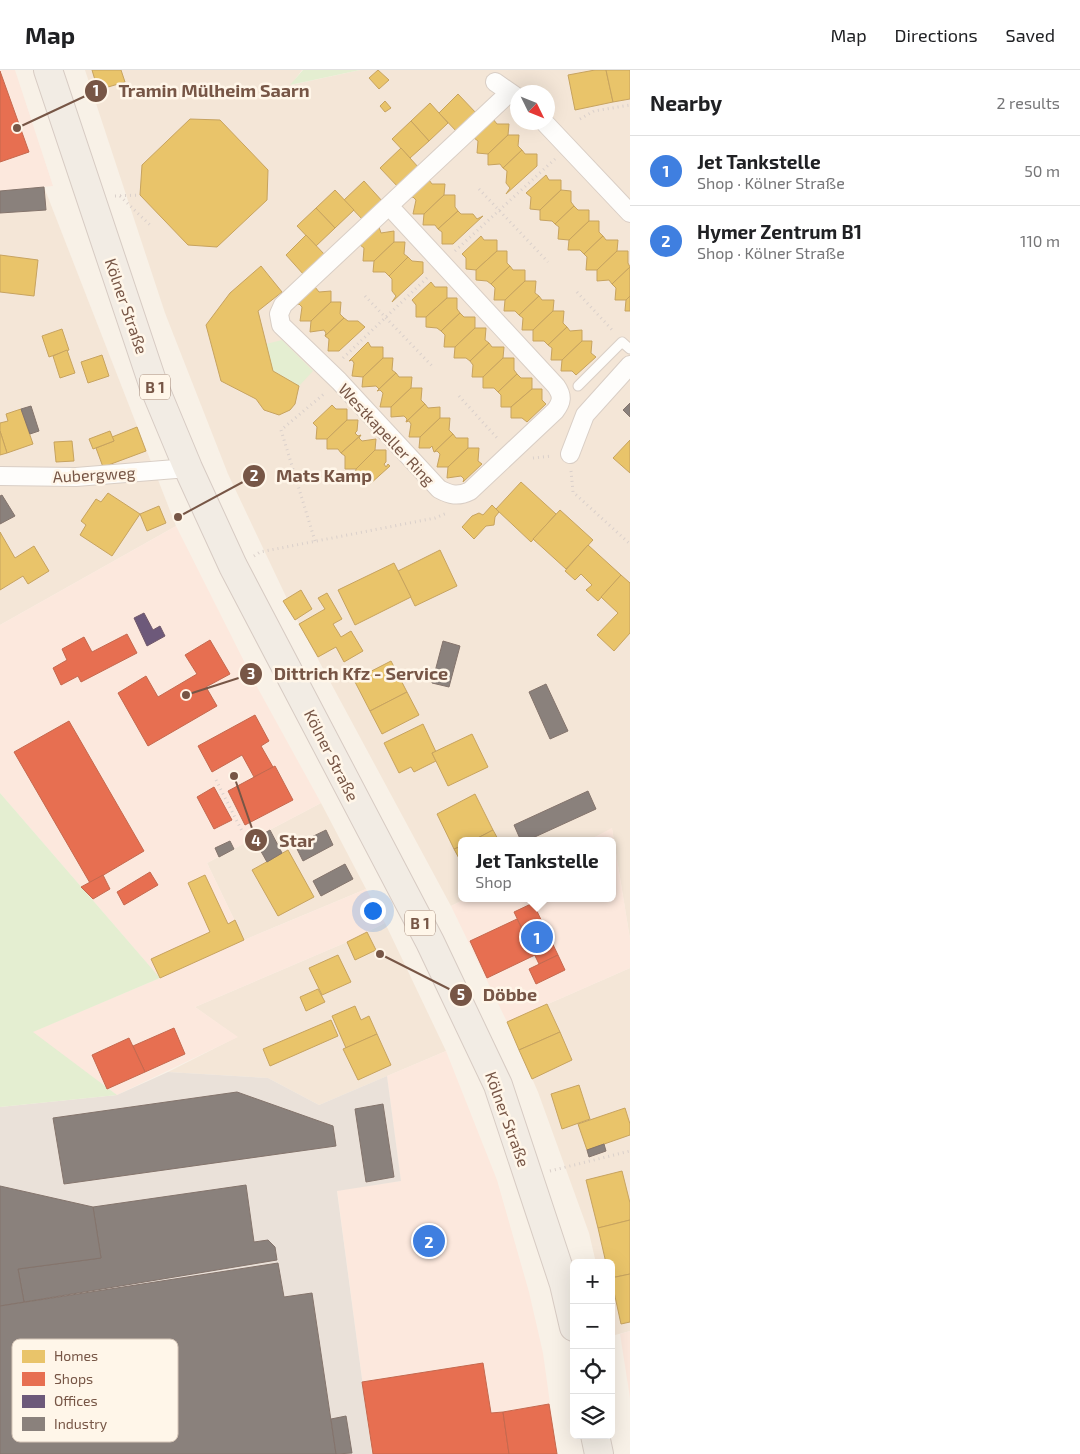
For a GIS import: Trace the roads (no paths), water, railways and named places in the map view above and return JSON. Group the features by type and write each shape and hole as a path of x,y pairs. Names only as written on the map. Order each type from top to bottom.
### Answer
{"main road":[{"name":"Kölner Straße","path":"48,70 153,384 188,468 233,566 435,951 498,1085 564,1284 570,1310"},
{"path":"597,1439 599,1454"}],"street":[{"path":"495,82 510,93"},
{"name":"Westkapeller Ring","path":"390,207 556,386 561,397 561,403 555,411 470,490 462,495 455,495 439,489 334,376 281,325 279,314 283,305 390,207 510,98"},
{"path":"551,130 566,148 630,212"},
{"path":"570,454 585,415 630,365"},
{"name":"Aubergweg","path":"0,476 76,477 188,468"}],"lane":[{"path":"578,386 622,342 630,349"}],"place":[{"name":"Tramin Mülheim Saarn","path":"17,128"},
{"name":"Mats Kamp","path":"178,517"},
{"name":"Dittrich Kfz - Service","path":"186,695"},
{"name":"Star","path":"234,776"},
{"name":"Jet Tankstelle","path":"537,937"},
{"name":"Döbbe","path":"380,954"},
{"name":"Hymer Zentrum B1","path":"429,1241"}]}
